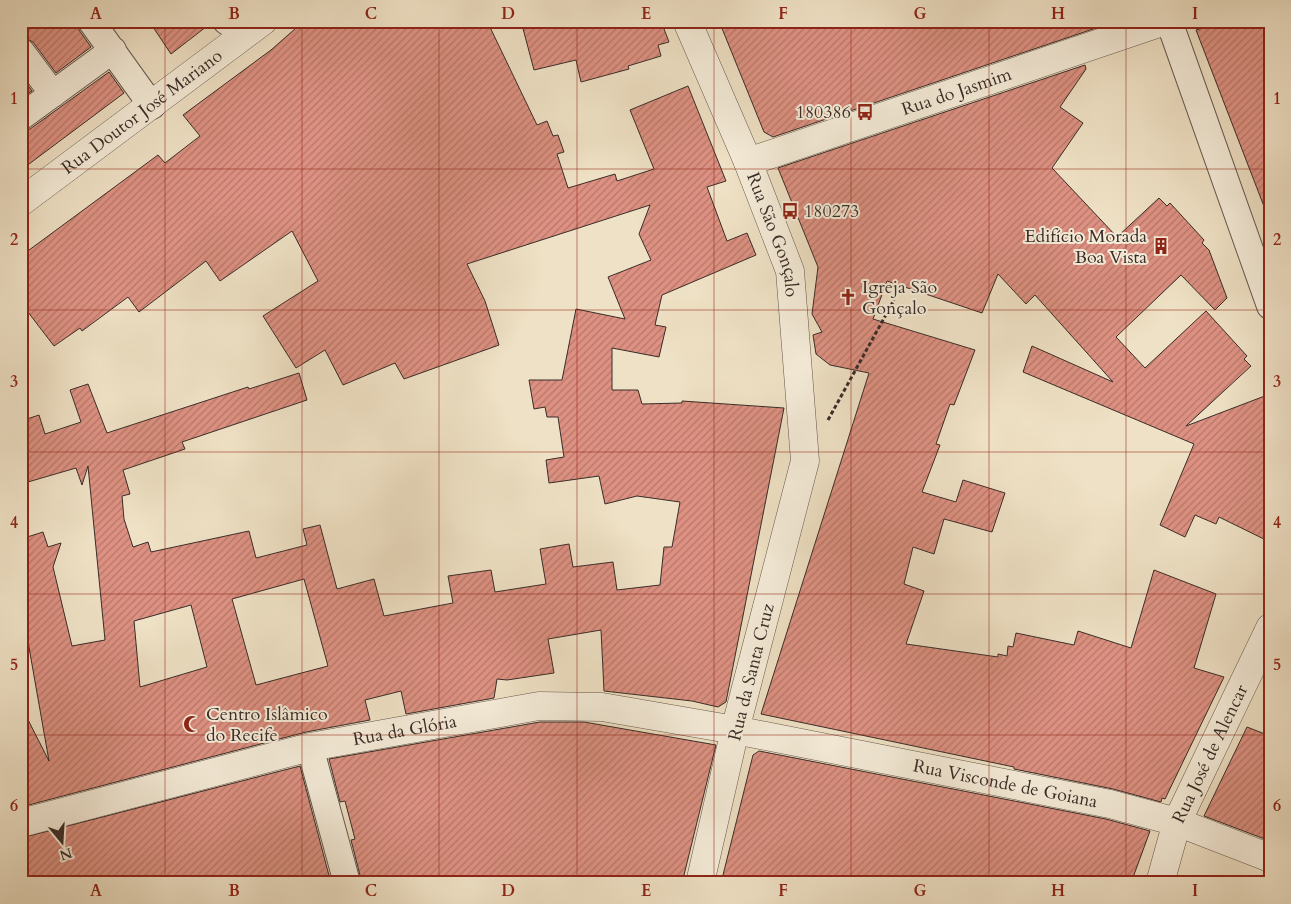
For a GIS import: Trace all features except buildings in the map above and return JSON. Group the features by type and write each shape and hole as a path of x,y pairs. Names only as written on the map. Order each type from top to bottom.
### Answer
{"street":[{"path":"91,21 152,106"},
{"name":"Rua São Gonçalo","path":"687,21 748,162 790,271 805,461"},
{"path":"1167,21 1270,306"},
{"name":"Rua do Jasmim","path":"748,162 1167,21"},
{"name":"Rua Doutor José Mariano","path":"21,202 152,106 245,26"},
{"path":"21,117 113,50"},
{"path":"21,51 53,94"},
{"name":"Rua da Santa Cruz","path":"700,883 735,730 805,461"},
{"name":"Rua José de Alencar","path":"1160,883 1177,822 1270,628"},
{"name":"Rua da Glória","path":"21,823 310,747 540,706 602,707 735,730"},
{"name":"Rua Visconde de Goiana","path":"735,730 1110,804 1177,822 1270,858"},
{"path":"310,747 347,883"}],"path":[{"path":"824,427 894,300"}],"place":[{"name":"180386","path":"865,112"},
{"name":"180273","path":"790,211"},
{"name":"Edifício Morada Boa Vista","path":"1161,246"},
{"name":"Igreja São Gonçalo","path":"848,297"},
{"name":"Centro Islâmico do Recife","path":"192,724"}]}
